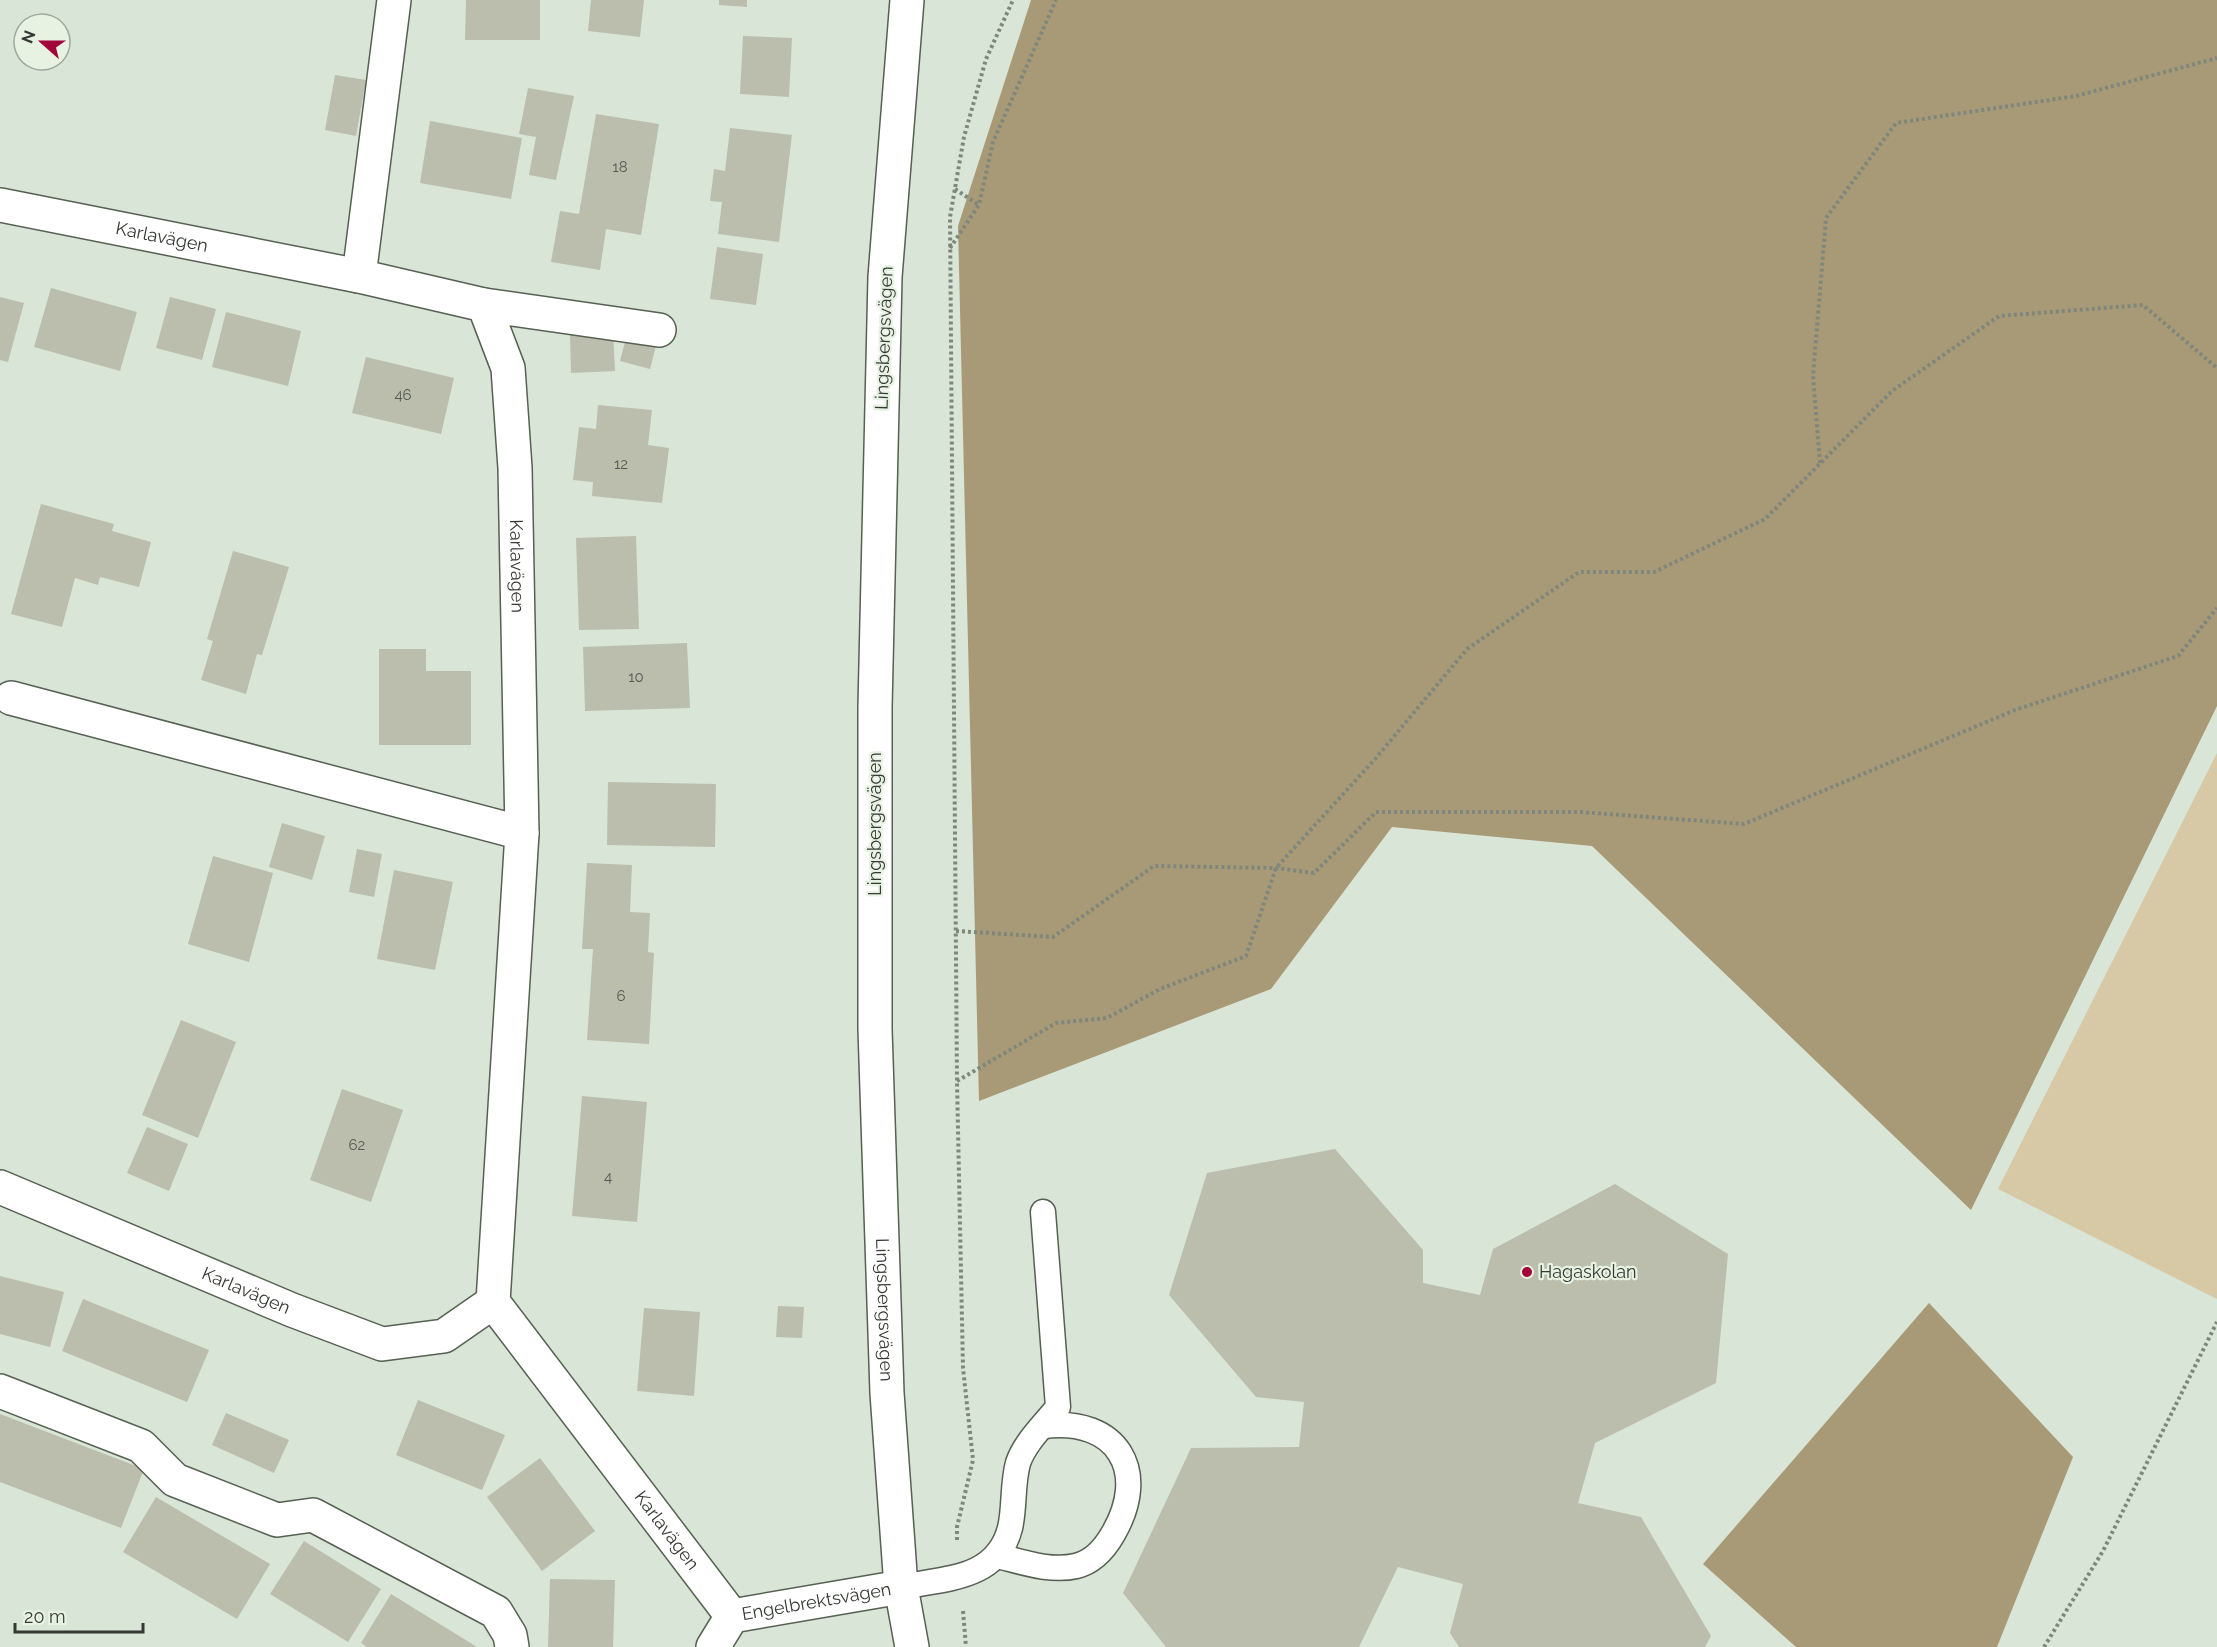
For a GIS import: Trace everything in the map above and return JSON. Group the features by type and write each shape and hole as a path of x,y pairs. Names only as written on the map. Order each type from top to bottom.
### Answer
{"street":[{"path":"359,276 394,0"},
{"name":"Lingsbergsvägen","path":"908,0 885,277 875,707 875,1029 887,1393 901,1587 912,1647"},
{"name":"Karlavägen","path":"0,205 359,276 484,305 658,330"},
{"name":"Karlavägen","path":"484,305 508,368 515,468 522,833 493,1302 732,1616"},
{"path":"11,698 522,833"},
{"name":"Karlavägen","path":"0,1187 292,1310 382,1344 444,1336 493,1302"},
{"path":"0,1390 141,1446 175,1480 185,1484 277,1520 313,1515 496,1612 510,1635 512,1647"},
{"name":"Engelbrektsvägen","path":"713,1647 732,1616 901,1587"}],"lane":[{"path":"901,1587 973,1573 998,1556 1010,1528 1014,1479 1019,1461 1030,1441 1058,1407 1043,1212"},
{"path":"998,1556 1045,1566 1076,1566 1089,1561 1100,1552 1110,1539 1124,1512 1130,1492 1129,1479 1127,1467 1114,1445 1082,1427 1057,1424 1044,1426"}],"path":[{"path":"966,1647 957,1527 973,1460 963,1368 957,1081 950,248 954,189 964,137 986,59 1013,0"},
{"path":"950,248 979,205 993,142 1056,0"},
{"path":"1820,463 1813,376 1826,218 1896,123 2076,96 2217,58"},
{"path":"954,189 979,205"},
{"path":"957,1081 1056,1023 1107,1018 1160,989 1246,956 1276,868 1376,758 1467,649 1579,572 1654,572 1765,519 1892,391 1999,316 2143,305 2217,368"},
{"path":"956,932 1053,936 1154,866 1276,868 1314,873 1376,812 1580,812 1744,824 2015,710 2178,656 2217,608"},
{"path":"2044,1647 2103,1551 2217,1322"}],"shaded area":[{"path":"1031,0 2217,0 2217,706 1971,1210 1592,846 1392,827 1271,989 979,1101 958,226"},
{"path":"2217,753 2217,1299 1998,1189"},
{"path":"1929,1303 2073,1457 1997,1647 1796,1647 1703,1564"}],"building":[{"path":"466,0 540,0 540,40 465,40"},
{"path":"591,0 644,0 640,37 588,31"},
{"path":"719,0 747,0 747,7 719,5"},
{"path":"743,36 792,38 789,97 740,94"},
{"path":"335,75 366,80 356,136 325,130"},
{"path":"528,88 574,96 556,180 529,175 536,137 519,134"},
{"path":"596,114 659,124 641,235 606,229 600,270 551,262 560,211 579,214"},
{"path":"430,121 522,138 511,199 420,183"},
{"path":"730,128 792,135 779,242 718,234 722,202 710,201 714,169 725,171"},
{"path":"717,247 763,254 756,305 710,299"},
{"path":"51,288 137,312 120,371 34,347"},
{"path":"0,297 24,303 8,362 0,360"},
{"path":"170,297 216,309 202,360 156,348"},
{"path":"226,312 301,331 288,386 212,367"},
{"path":"613,331 615,371 571,373 570,334"},
{"path":"626,338 656,346 650,369 620,361"},
{"path":"366,357 454,378 441,434 352,413"},
{"path":"598,405 652,410 648,445 669,448 662,503 592,496 593,482 573,480 579,427 596,429"},
{"path":"41,504 114,524 112,531 151,542 139,587 100,577 98,585 75,578 62,627 11,614"},
{"path":"636,536 639,629 579,630 576,538"},
{"path":"233,551 289,567 262,655 257,654 246,694 201,680 213,641 207,639"},
{"path":"687,643 690,708 585,711 583,647"},
{"path":"379,649 426,649 426,671 471,671 471,745 379,745"},
{"path":"608,782 716,784 715,847 607,845"},
{"path":"282,823 325,836 312,880 269,867"},
{"path":"357,849 382,854 374,897 349,892"},
{"path":"213,856 273,873 249,962 188,944"},
{"path":"587,863 632,865 630,912 650,913 648,952 654,953 649,1044 587,1040 593,949 582,949"},
{"path":"394,870 453,882 435,970 377,959"},
{"path":"181,1020 236,1042 198,1138 142,1115"},
{"path":"342,1089 403,1110 371,1202 310,1180"},
{"path":"582,1096 647,1102 637,1222 572,1216"},
{"path":"147,1127 188,1144 169,1191 127,1173"},
{"path":"1335,1149 1423,1250 1423,1283 1480,1295 1493,1249 1615,1184 1728,1254 1716,1383 1595,1443 1578,1503 1641,1517 1711,1636 1705,1647 1459,1647 1450,1633 1463,1584 1398,1567 1359,1647 1166,1647 1123,1593 1191,1448 1299,1447 1304,1402 1256,1397 1169,1295 1207,1173"},
{"path":"0,1276 64,1292 50,1347 0,1334"},
{"path":"83,1299 209,1350 187,1402 62,1351"},
{"path":"778,1306 804,1307 802,1338 776,1337"},
{"path":"644,1308 700,1312 694,1396 637,1391"},
{"path":"418,1400 505,1435 482,1490 396,1455"},
{"path":"226,1413 289,1440 274,1473 212,1445"},
{"path":"0,1414 144,1469 121,1528 0,1482"},
{"path":"540,1458 595,1531 542,1571 487,1497"},
{"path":"156,1497 270,1564 237,1619 123,1552"},
{"path":"304,1541 381,1589 348,1642 270,1594"},
{"path":"550,1579 615,1580 613,1647 548,1647"},
{"path":"391,1594 477,1647 367,1647 361,1643"}],"place":[{"name":"Hagaskolan","path":"1527,1272"}]}
